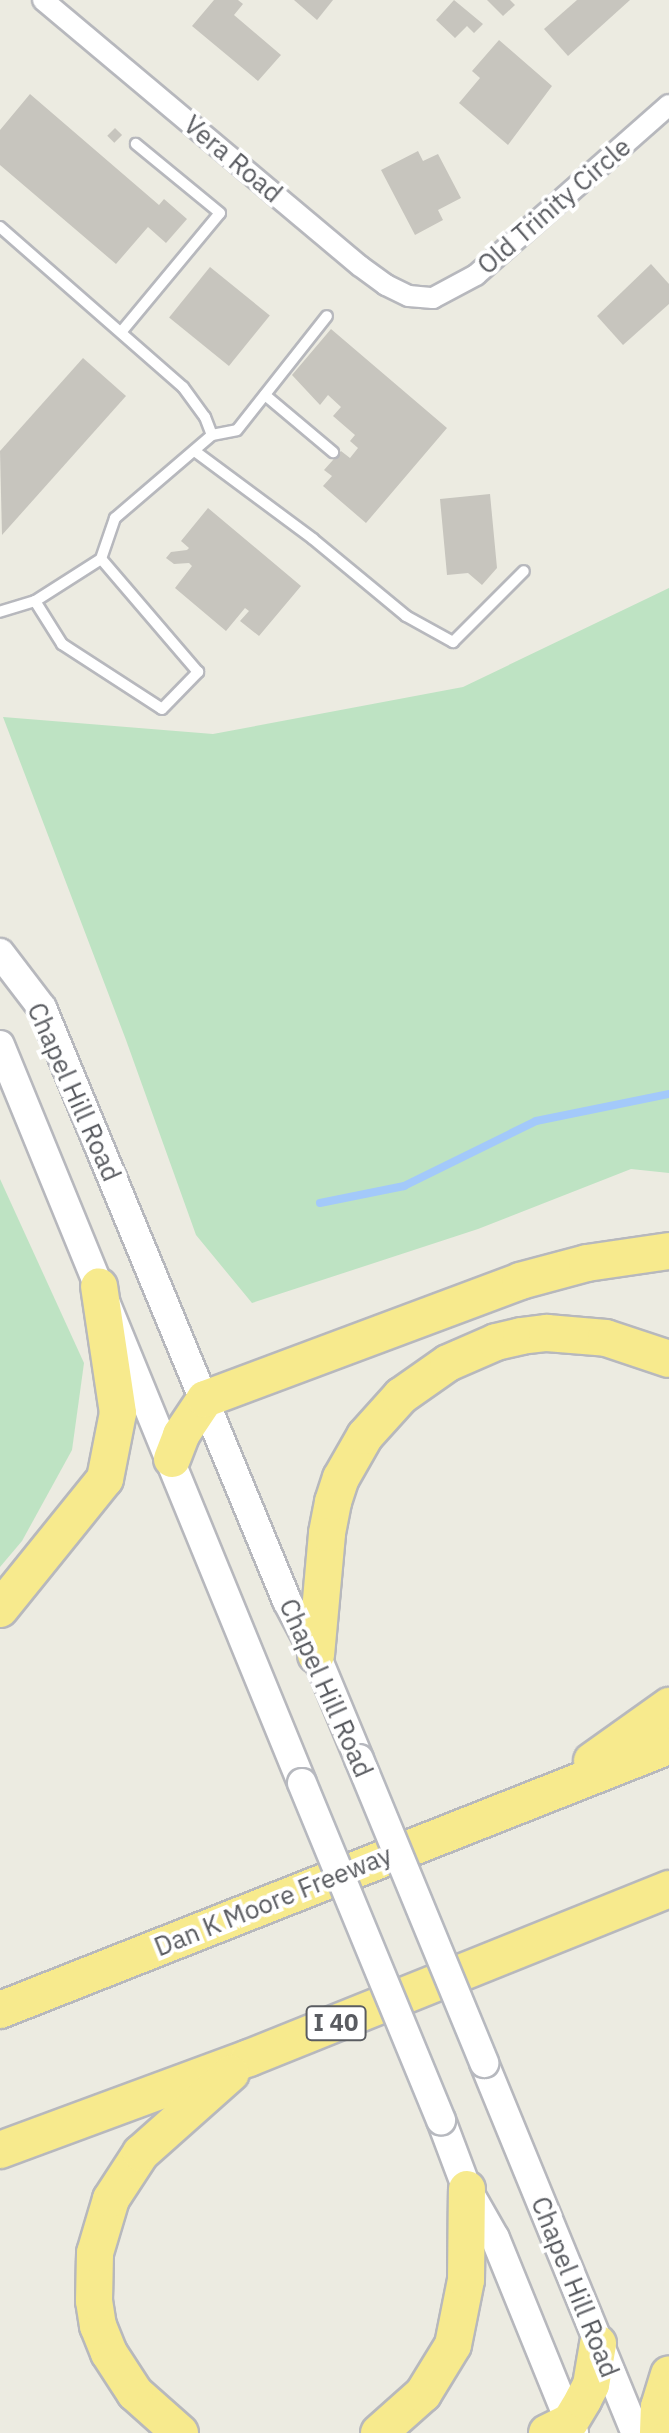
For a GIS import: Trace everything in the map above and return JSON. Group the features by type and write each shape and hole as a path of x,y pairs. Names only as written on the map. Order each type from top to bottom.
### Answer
{"highway":[{"path":"172,1459 181,1435 205,1399 520,1281 587,1263 669,1251"},
{"path":"0,1609 105,1479 118,1413 99,1286"},
{"path":"316,1655 327,1533 333,1502 341,1478 365,1436 401,1396 448,1363 496,1342 521,1336 547,1333 606,1338 669,1359"},
{"path":"547,1794 669,1706"},
{"path":"547,1794 669,1746"},
{"name":"Dan K Moore Freeway","path":"0,2010 547,1794"},
{"name":"I 40","path":"0,2150 249,2058 669,1889"},
{"path":"180,2433 135,2393 109,2353 98,2326 94,2301 95,2253 111,2199 141,2153 249,2058"},
{"path":"379,2433 423,2394 453,2345 466,2280 467,2189"},
{"path":"564,2429 591,2385 598,2344"},
{"path":"658,2433 659,2407 669,2374"}],"main road":[{"name":"Chapel Hill Road","path":"0,953 42,1008 287,1601 316,1655 636,2433"},
{"name":"Chapel Hill Road","path":"0,1045 172,1459 467,2189 495,2238 564,2429"}],"street":[{"name":"Vera Road","path":"43,0 360,266 386,285 409,296 433,298"},
{"name":"Old Trinity Circle","path":"433,298 476,275 669,105"}],"lane":[{"path":"122,331 220,213 136,144"},
{"path":"0,227 183,387 205,417 212,435"},
{"path":"0,612 35,601 101,559 115,518 175,464 196,452 212,435 237,430 327,316"},
{"path":"265,395 333,452"},
{"path":"196,452 313,539 406,616 453,642 524,571"},
{"path":"35,601 62,644 162,709 198,672 101,559"}],"green space":[{"path":"669,588 669,1173 631,1169 478,1229 252,1303 196,1235 126,1040 3,717 213,734 463,687"},
{"path":"0,1179 84,1363 72,1450 22,1541 0,1567"}],"building":[{"path":"214,0 238,0 243,4 234,15 281,55 258,81 192,26"},
{"path":"294,0 333,0 317,20"},
{"path":"454,0 483,24 474,33 467,26 455,38 436,20"},
{"path":"487,0 510,0 515,5 503,16"},
{"path":"577,0 630,0 568,56 544,29"},
{"path":"499,40 552,86 508,145 459,103 480,78 472,71"},
{"path":"30,94 159,205 164,199 187,219 166,243 148,227 116,264 0,165 0,130"},
{"path":"115,128 122,135 114,143 107,136"},
{"path":"418,151 423,161 438,154 461,198 438,210 443,220 415,235 381,170"},
{"path":"651,264 669,284 669,304 623,345 597,316"},
{"path":"210,267 270,315 229,366 169,318"},
{"path":"331,329 447,428 366,523 323,486 332,476 324,470 341,451 350,458 358,448 350,441 355,435 333,416 341,407 328,395 320,405 292,375"},
{"path":"83,358 126,396 2,535 0,451"},
{"path":"490,494 497,568 482,585 468,573 447,575 440,499"},
{"path":"208,508 301,586 259,636 240,621 249,611 245,608 226,631 175,588 192,566 189,563 174,564 166,558 171,552 189,548 181,541"}],"waterway":[{"path":"320,1203 404,1186 536,1121 669,1094"}]}
